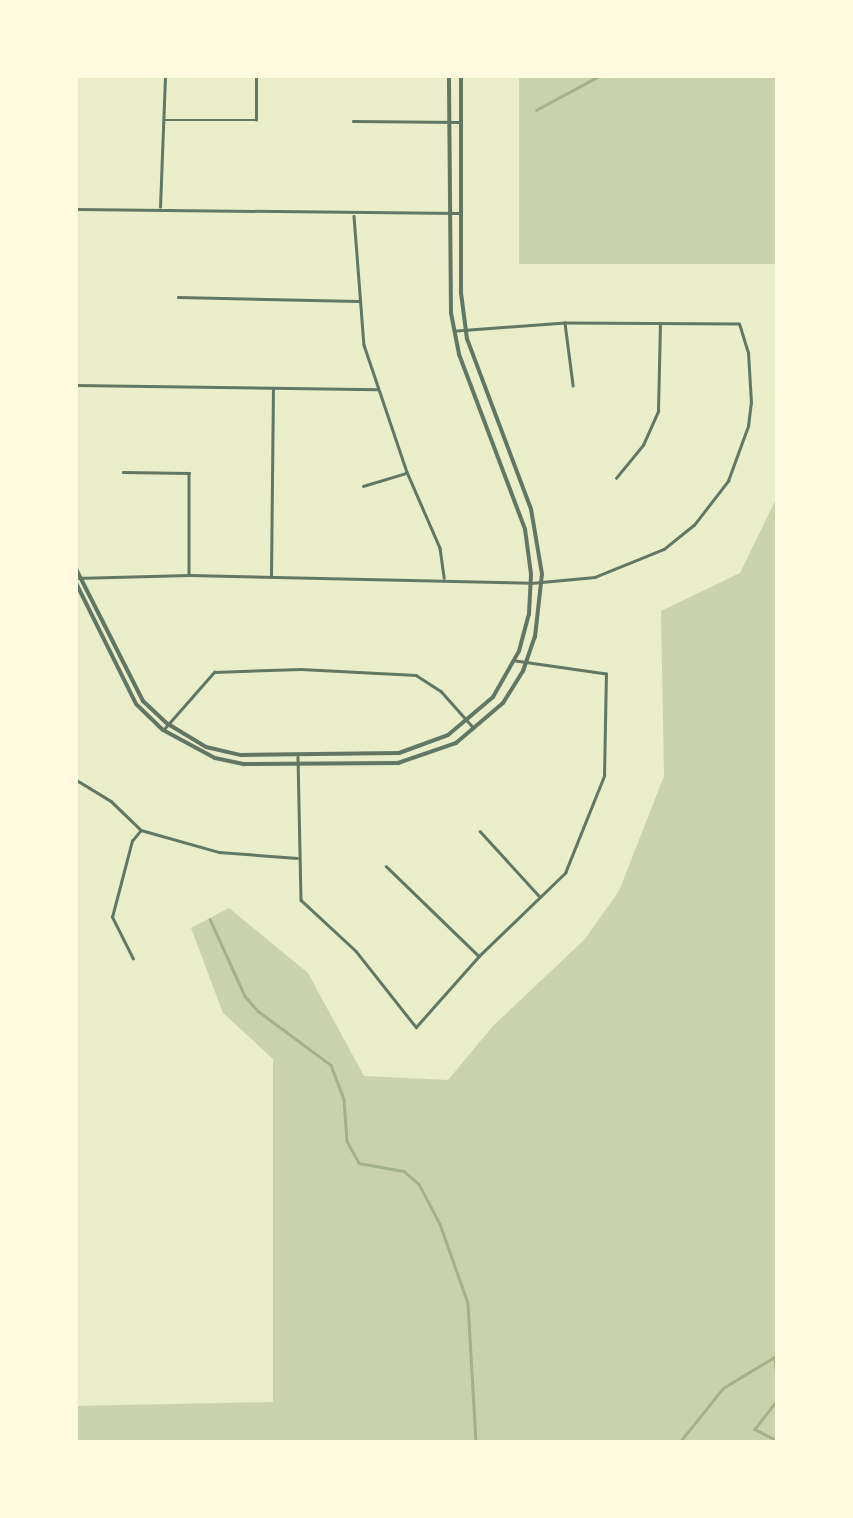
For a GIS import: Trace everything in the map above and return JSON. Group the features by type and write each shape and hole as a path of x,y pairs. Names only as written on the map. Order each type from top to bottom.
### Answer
{"street":[{"path":"160,208 165,75"},
{"path":"164,120 256,120 256,75"},
{"path":"76,579 131,684 168,724 224,752 373,756 412,750 439,741 469,721 493,697 516,660 529,614 531,583 525,529 459,354 450,297 449,75"},
{"path":"75,568 76,579 128,692 163,730 215,758 244,764 398,764 444,750 503,703 536,637 542,582 531,508 465,328 461,75"},
{"path":"353,121 461,122"},
{"path":"75,209 461,213"},
{"path":"354,214 364,345 408,472 440,548 444,580"},
{"path":"178,297 359,302"},
{"path":"76,579 189,575 531,583 596,578 648,559 694,525 717,498 736,464 748,426 751,383 739,324 565,322 465,328 456,332"},
{"path":"565,322 572,385"},
{"path":"616,478 643,445 658,411 660,324"},
{"path":"75,385 379,389"},
{"path":"271,578 274,388"},
{"path":"122,472 189,473 189,575"},
{"path":"364,486 408,472"},
{"path":"298,755 301,900 356,951 416,1027 479,956 565,873 598,797 608,752 606,674 516,660"},
{"path":"163,730 214,672 300,669 416,675 440,691 474,728"},
{"path":"75,779 111,801 141,830 219,852 298,858"},
{"path":"133,959 112,916 132,840 141,830"},
{"path":"480,831 541,898"},
{"path":"386,866 479,956"}],"green space":[{"path":"519,75 778,75 778,264 519,264"},
{"path":"778,495 778,1443 75,1443 75,1406 273,1402 273,1059 223,1013 191,928 229,908 308,973 364,1076 448,1080 493,1026 585,939 619,891 664,776 661,611 740,573"}],"waterway":[{"path":"536,110 601,75"},
{"path":"210,919 245,996 258,1011 331,1065 344,1099 347,1141 359,1163 404,1171 419,1184 440,1224 468,1303 476,1443"},
{"path":"679,1443 723,1388 778,1355"},
{"path":"775,1359 778,1382"},
{"path":"778,1392 777,1401 755,1429 778,1441"}]}
